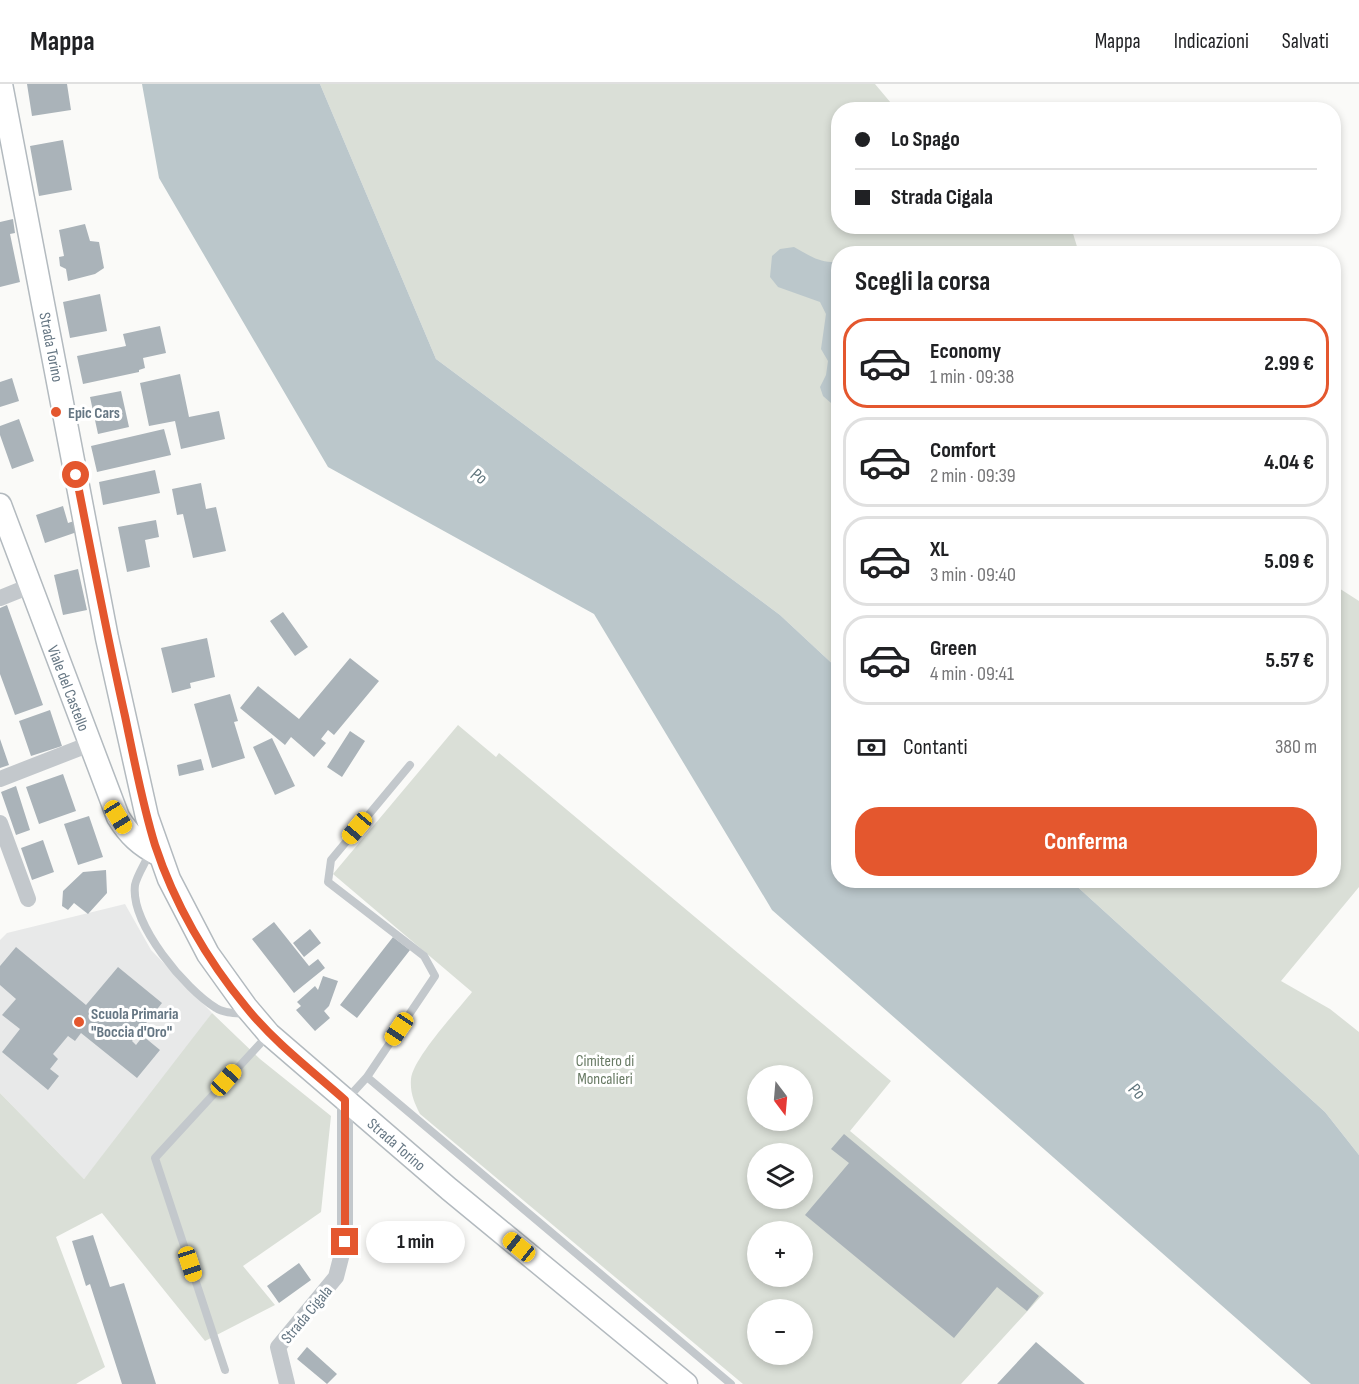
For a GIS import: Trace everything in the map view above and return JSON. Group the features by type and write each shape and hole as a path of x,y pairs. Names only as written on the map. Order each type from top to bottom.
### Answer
{"main road":[{"name":"Strada Torino","path":"1,84 107,638 155,850 208,954 269,1034 686,1384"},
{"name":"Viale del Castello","path":"0,505 118,817 128,833 155,850"}],"street":[{"path":"0,598 30,586"},
{"path":"0,779 90,744"},
{"path":"0,823 28,899"},
{"name":"Strada Cigala","path":"287,1384 278,1347 336,1277 345,1242 345,1100"}],"lane":[{"path":"345,1100 367,1077 435,976 424,956 328,882 331,860 410,765"},
{"path":"155,850 135,886 143,919 159,951 194,992 218,1010 252,1014"},
{"path":"225,1370 155,1158 269,1034"},
{"path":"367,1077 730,1384"}],"shaded area":[{"path":"125,904 151,950 212,1013 167,1076 84,1179 0,1093 0,940 7,933"}],"green space":[{"path":"320,84 875,84 890,102 831,102 831,234 1073,234 1077,246 831,246 831,662 780,615 436,359"},
{"path":"1341,589 1359,601 1359,887 1281,981 1330,1009 1359,1032 1359,1155 1325,1112 1079,888 1341,888"},
{"name":"Cimitero di Moncalieri","path":"458,725 496,757 499,753 891,1081 850,1131 1044,1293 961,1384 743,1384 420,1114 411,1089 414,1070 427,1047 472,992 333,874"},
{"path":"212,1013 260,1059 331,1116 321,1212 243,1266 275,1305 205,1341 102,1213 56,1237 105,1367 76,1384 0,1384 0,1093 84,1179"}],"water":[{"name":"Po","path":"142,84 320,84 436,359 780,615 831,662 831,888 1079,888 1325,1112 1359,1155 1359,1384 1311,1384 772,910 594,614 328,467 159,178"},
{"path":"794,247 810,256 831,262 831,403 823,396 820,387 826,375 828,361 821,349 826,314 820,302 778,287 770,277 772,256 780,249"}],"building":[{"path":"27,84 67,84 71,110 32,116"},
{"path":"63,140 72,190 39,196 30,146"},
{"path":"13,219 15,233 10,234 20,282 0,287 0,222"},
{"path":"85,224 90,241 99,242 104,268 95,274 68,281 66,269 60,266 59,257 64,256 59,230"},
{"path":"100,294 107,331 70,338 63,302"},
{"path":"160,326 166,353 143,358 145,368 139,372 83,384 77,356 126,346 123,334"},
{"path":"180,374 189,417 219,411 225,439 181,449 175,421 149,426 140,383"},
{"path":"12,378 19,401 0,407 0,382"},
{"path":"121,391 129,427 98,434 90,397"},
{"path":"19,419 34,461 12,469 0,435 0,426"},
{"path":"164,429 171,455 97,472 91,446"},
{"path":"155,470 160,493 103,505 99,482"},
{"path":"201,483 206,509 216,507 226,551 193,558 183,514 177,515 172,489"},
{"path":"63,506 68,523 74,521 77,532 45,543 36,515"},
{"path":"156,520 159,537 145,540 150,567 127,572 118,527"},
{"path":"78,569 87,610 63,615 54,575"},
{"path":"7,605 43,705 15,715 0,674 0,608"},
{"path":"283,612 308,647 295,656 270,621"},
{"path":"207,638 215,677 190,683 191,688 172,693 161,648"},
{"path":"350,658 379,681 334,735 328,730 321,739 326,743 314,757 291,737 285,745 240,708 258,686 299,719"},
{"path":"230,694 238,721 234,722 245,758 212,768 194,704"},
{"path":"50,710 62,746 31,756 19,721"},
{"path":"350,731 365,741 342,777 327,767"},
{"path":"272,738 295,786 275,795 253,747"},
{"path":"0,739 9,765 0,768"},
{"path":"201,759 204,770 179,776 177,765"},
{"path":"63,774 76,811 39,824 26,787"},
{"path":"16,786 30,830 16,835 1,792"},
{"path":"89,816 103,857 78,865 64,824"},
{"path":"43,840 54,872 32,880 21,848"},
{"path":"106,870 107,893 88,914 74,903 68,910 62,906 63,891 83,872"},
{"path":"274,922 309,966 318,959 325,968 294,993 252,939"},
{"path":"310,929 321,943 304,957 293,943"},
{"path":"393,937 410,950 357,1018 340,1005"},
{"name":"Scuola Primaria \"Boccia d'Oro\"","path":"16,947 86,1005 118,967 162,1003 132,1041 136,1045 143,1036 160,1050 137,1078 81,1033 75,1041 68,1036 53,1054 58,1059 50,1069 59,1076 48,1090 2,1052 20,1029 2,1015 16,999 0,985 0,966"},
{"path":"323,976 338,981 329,1006 324,1011 330,1018 315,1031 296,1010 301,1006 297,1002 315,986 318,990"},
{"path":"844,1134 1039,1296 1027,1311 997,1287 954,1338 805,1215 813,1209 813,1206 849,1163 831,1149"},
{"path":"93,1235 110,1287 124,1283 156,1384 122,1384 90,1284 86,1286 72,1241"},
{"path":"299,1263 311,1280 279,1303 267,1286"},
{"path":"1036,1342 1085,1384 997,1384"},
{"path":"307,1347 337,1374 327,1384 297,1359"}],"place":[{"name":"Epic Cars","path":"56,412"},
{"name":"Scuola Primaria \"Boccia d'Oro\"","path":"79,1022"}],"route":[{"path":"76,475 107,638 147,818 157,849 169,879 208,954 246,1007 269,1034 345,1100 347,1173 345,1242"}]}
